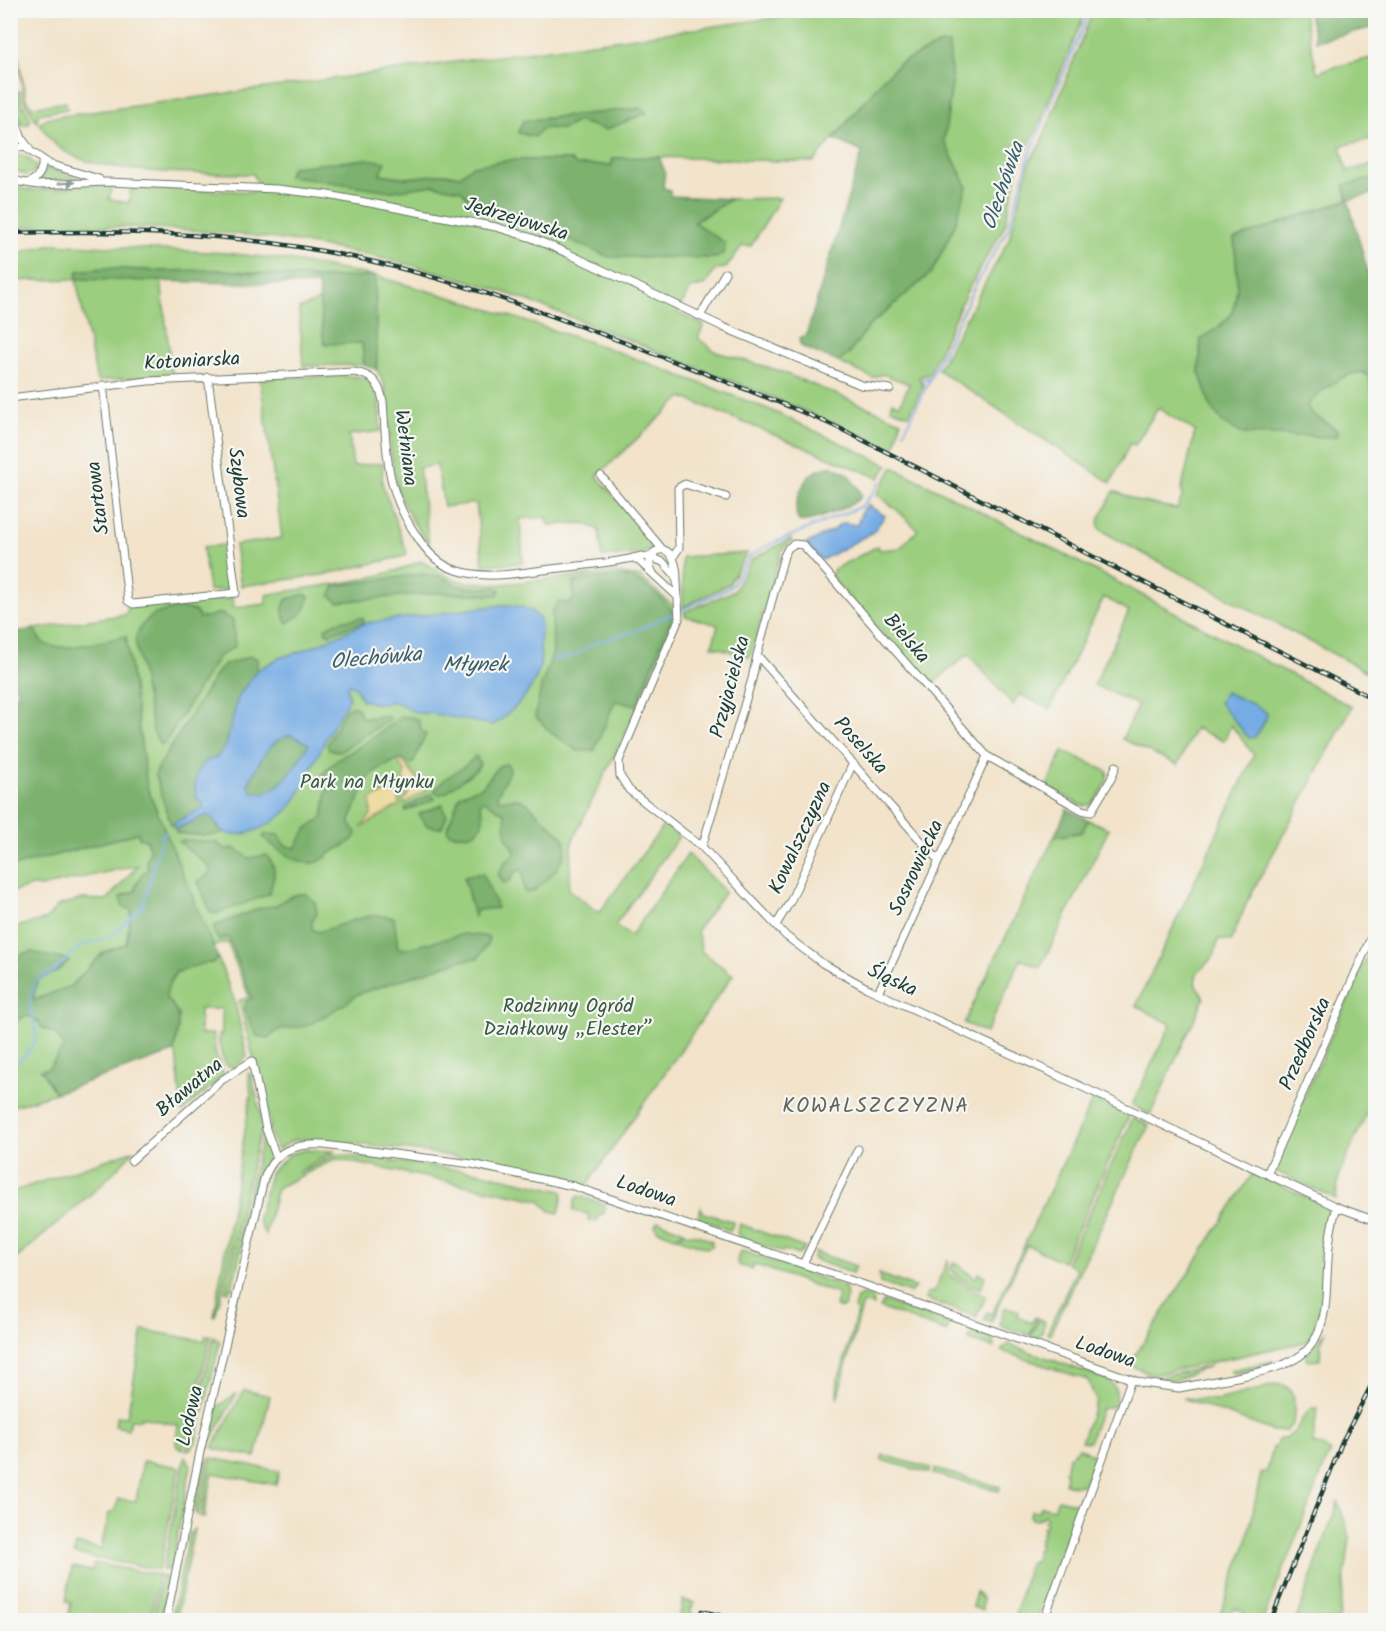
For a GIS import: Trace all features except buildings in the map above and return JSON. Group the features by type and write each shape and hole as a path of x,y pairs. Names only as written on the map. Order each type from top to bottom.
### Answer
{"street":[{"path":"10,104 22,139 29,148"},
{"path":"10,150 19,146 29,148"},
{"name":"Jędrzejowska","path":"29,148 42,160 62,169 107,182"},
{"path":"25,183 34,180 39,175 42,160"},
{"name":"Jędrzejowska","path":"10,177 38,185 107,182 277,189 328,195 473,222 532,238 700,316 861,385 890,389"},
{"path":"700,316 725,273"},
{"name":"Kotoniarska","path":"10,398 103,385 208,377 354,372 374,379"},
{"name":"Szybowa","path":"133,603 236,593 208,377"},
{"name":"Wełniana","path":"374,379 380,388 383,401 390,479 395,497 402,514 429,554 442,564 470,573 511,574 634,558"},
{"name":"Startowa","path":"103,385 128,601 133,603"},
{"path":"601,476 663,550 673,556 679,548 678,488 685,484 726,497"},
{"name":"Przyjacielska","path":"702,847 746,703 756,655 784,556 790,546 799,544"},
{"name":"Bielska","path":"799,544 803,545 987,756 1082,810 1091,812 1111,779 1116,766"},
{"path":"634,558 650,557 663,562 676,576 668,579 656,576 649,564 650,557 657,551 663,550"},
{"name":"Śląska","path":"673,556 679,619 619,761 620,776 629,790 702,847 798,945 849,980 1337,1207 1376,1221"},
{"path":"634,558 678,597"},
{"name":"Poselska","path":"756,655 938,860"},
{"name":"Sosnowiecka","path":"878,993 987,756"},
{"name":"Kowalszczyzna","path":"776,925 787,907 853,763"},
{"name":"Przedborska","path":"1267,1174 1376,926"},
{"name":"Bławatna","path":"131,1161 222,1080 252,1062 266,1129 276,1156"},
{"name":"Lodowa","path":"166,1620 200,1452 264,1179 267,1169 276,1156 296,1146 309,1144 427,1157 483,1166 582,1188 1131,1380 1153,1386 1179,1388 1268,1370 1297,1360 1315,1340 1324,1321 1330,1235 1337,1207"},
{"path":"803,1264 858,1149"},
{"path":"1044,1620 1131,1380"}],"green space":[{"path":"1178,10 1303,11 1319,73 1375,57 1375,138 1341,146 1347,171 1375,164 1375,178 1345,185 1348,199 1234,239 1237,280 1235,301 1228,318 1201,339 1199,372 1211,407 1224,424 1338,432 1314,415 1307,406 1318,394 1339,379 1362,372 1370,378 1376,410 1375,676 1100,529 1098,522 1114,491 1138,501 1177,509 1183,494 1181,492 1195,431 1158,408 1135,445 1130,443 1111,483 938,370 1009,239 1030,161 1041,143 1093,11 1145,11 1144,18"},
{"path":"825,11 1086,11 1036,131 1019,163 1005,225 966,293 929,374 919,377 921,383 924,384 909,415 891,408 892,402 900,405 909,384 883,374 873,378 838,362 848,355 869,326 932,272 954,227 967,186 944,141 952,83 900,63 883,79 814,162 659,157 613,158 612,165 576,165 570,160 512,160 472,166 460,176 444,174 407,178 292,167 288,175 392,191 434,185 461,190 476,208 537,226 707,232 694,222 731,199 780,198 751,246 742,246 726,268 716,269 705,285 690,289 677,313 704,325 698,338 716,352 777,370 901,421 894,450 834,423 546,307 482,285 413,266 320,246 226,233 118,227 11,227 10,184 28,190 78,185 112,187 109,199 129,203 131,188 262,192 253,174 150,171 96,163 74,156 57,146 39,124 48,118","holes":["641,108 605,130 578,121 563,129 543,128 518,132 523,121"]},
{"path":"1308,11 1375,11 1375,27 1316,41"},
{"path":"11,16 26,100 32,107 66,102 67,109 38,114 37,122 25,102"},
{"path":"940,44 949,44 952,83 944,141 967,186 954,227 932,272 869,326 848,355 838,362 800,345 799,338 806,336 862,152 834,139 883,79 900,63"},
{"path":"20,91 22,103 31,120 29,124 21,125 15,92"},
{"path":"641,108 647,113 605,130 578,121 563,129 543,128 534,137 518,133 523,121"},
{"path":"18,154 26,156 37,167 34,172 26,175 11,168 11,161"},
{"path":"659,157 665,172 663,187 670,191 670,196 731,199 694,222 725,243 724,253 716,258 609,257 537,226 476,207 461,190 434,185 392,191 288,176 292,167 367,159 386,162 380,174 407,178 444,174 460,176 472,166 511,160 570,160 576,165 612,165 613,158"},
{"path":"47,168 80,178 36,182"},
{"path":"1375,178 1375,193 1348,200 1344,185"},
{"path":"1348,200 1375,298 1375,410 1370,378 1362,372 1354,373 1332,384 1307,406 1313,415 1338,432 1335,437 1243,434 1224,424 1211,407 1199,372 1201,339 1228,318 1235,301 1237,280 1234,239"},
{"path":"53,244 226,253 287,260 375,276 318,278 223,270 160,271 104,268 76,279 11,281 11,257"},
{"path":"104,268 160,271 223,270 318,278 375,276 377,370 364,365 362,343 324,344 318,285 76,279 78,271"},
{"path":"375,276 457,299 605,347 768,409 888,465 879,478 682,397 597,476 657,546 642,554 602,557 599,530 584,523 548,525 547,517 520,519 523,563 483,565 476,503 444,507 437,465 419,468 429,545 412,520 398,493 392,460 385,386 377,370"},
{"path":"76,279 161,280 172,375 97,381"},
{"path":"320,300 324,344 362,342 364,365 303,366 299,309"},
{"path":"355,376 364,378 374,387 377,394 381,431 349,435 353,466 383,463 382,483 407,553 405,556 322,575 241,586 235,545 282,538 260,378"},
{"path":"832,466 849,474 861,496 832,513 799,521 797,502 805,482 815,472"},
{"path":"893,467 1112,579 1352,707 1247,902 1231,941 1218,939 1214,956 1197,973 1195,983 1204,998 1150,1115 1132,1105 1171,1024 1136,1006 1254,755 1231,725 1224,741 1195,728 1178,765 1122,739 1138,705 1094,685 1129,611 1104,597 1050,709 1019,694 1013,705 968,654 930,686 831,577 834,569 878,546 880,550 900,548 918,530 877,494"},
{"path":"791,539 792,541 782,550 750,657 712,646 718,625 685,616 684,612 734,591 752,559"},
{"path":"223,545 228,586 227,589 209,591 203,547"},
{"path":"747,553 729,584 683,607 682,557"},
{"name":"Park na Młynku","path":"421,561 450,578 464,582 501,584 613,573 640,577 675,607 675,620 637,708 572,842 569,890 599,913 664,825 679,837 615,925 631,936 688,854 725,892 697,930 702,952 733,975 587,1185 505,1165 426,1152 313,1139 294,1140 277,1150 268,1128 271,1127 239,1001 249,997 227,942 212,947 147,787 126,637 82,646 59,647 49,646 42,642 34,629 127,614 127,607 233,598 234,608 266,604 266,595 364,579"},
{"path":"422,574 439,576 459,586 500,589 498,595 435,593 338,602 330,596 335,586"},
{"path":"629,577 647,587 663,600 672,610 671,620 636,705 615,701 594,751 578,751 550,732 535,716 541,687 553,652 552,612 558,602 570,603 574,598 573,583 593,578"},
{"path":"305,594 309,597 305,610 287,623 283,611 287,599"},
{"path":"182,608 195,611 200,618 219,613 233,620 235,646 218,657 164,744 160,745 153,731 135,640 146,620 159,613"},
{"path":"363,618 364,622 329,634 326,632 325,628 334,623"},
{"path":"34,629 42,642 58,647 70,647 126,636 147,787 218,958 212,963 203,963 176,972 170,982 166,999 178,1017 174,1052 55,1093 41,1070 49,1068 64,1047 56,1034 41,1027 39,1022 29,1016 11,1023 11,975 15,973 14,966 22,954 32,952 69,961 56,972 38,980 34,1000 71,986 104,952 126,944 132,910 123,907 120,897 135,891 141,875 148,869 146,861 150,851 147,840 139,838 138,833 11,867 10,701 15,698 18,690 11,682 11,633"},
{"path":"251,656 257,659 257,670 238,697 226,746 216,758 206,761 197,798 203,804 203,808 171,825 155,775 159,766 218,671 225,665"},
{"path":"352,706 358,708 360,715 365,718 389,716 390,719 341,751 329,750 327,745 346,708"},
{"path":"401,717 412,717 418,720 422,732 426,734 413,763 409,764 401,758 375,771 368,779 349,822 357,834 350,842 320,861 311,863 288,856 263,837 266,834 279,835 284,845 295,848 307,828 323,816 327,789 323,774 327,768"},
{"path":"291,735 309,744 280,784 272,790 254,793 248,786 264,754 275,742"},
{"path":"1063,751 1107,771 1105,785 1091,805 1082,806 1047,786"},
{"path":"476,756 480,764 477,769 445,793 439,794 434,791 445,779"},
{"path":"507,764 510,769 497,796 498,799 518,799 527,803 558,832 565,842 563,857 554,872 529,893 524,892 521,870 516,871 509,882 503,883 498,874 505,862 515,854 514,848 506,837 505,814 485,801 481,802 483,816 480,828 466,835 449,833 447,829 460,795 483,786 500,765"},
{"path":"431,794 435,799 406,811 405,808"},
{"path":"443,804 447,815 442,827 426,825 419,814"},
{"path":"1067,809 1088,820 1082,832 1054,837"},
{"path":"208,815 224,832 195,835 177,833 175,829"},
{"path":"1088,820 1109,829 1040,968 1021,959 986,1033 964,1023 1054,837 1082,832"},
{"path":"138,833 146,840 150,851 146,861 148,869 136,884 126,944 104,952 71,986 34,1001 34,991 38,980 51,974 64,958 54,958 11,975 11,928 47,919 57,906 82,899 107,900 138,865 11,892 11,867"},
{"path":"184,840 215,842 226,849 233,848 249,858 266,855 274,869 269,894 216,914 211,913 198,882 209,874 210,870 179,842"},
{"path":"483,873 497,908 477,910 474,917 464,877"},
{"path":"298,894 306,894 315,902 317,913 312,922 312,929 318,932 356,919 385,916 394,918 398,948 405,949 464,934 489,937 487,945 478,958 459,961 358,994 307,1026 280,1029 268,1038 257,1036 245,1008 246,1002 252,998 229,939 228,937 219,940 214,933 214,926 263,907 275,906"},
{"path":"1375,938 1375,1094 1339,1175 1336,1199 1277,1172 1273,1167"},
{"path":"218,958 235,1002 247,1057 234,1068 227,1066 219,1043 219,1034 222,1034 222,1009 200,1009 200,1034 213,1034 216,1055 224,1075 182,1112 176,1052 174,1052 179,1015 166,999 166,990 176,972 203,963 212,963"},
{"path":"29,1016 39,1022 42,1027 56,1034 64,1047 49,1068 41,1070 55,1093 11,1107 11,1023"},
{"path":"248,1073 252,1076 264,1129 258,1139 222,1292 214,1316 251,1094"},
{"path":"1093,1099 1129,1116 1063,1262 1027,1245 991,1322 984,1320 987,1312 992,1314"},
{"path":"1133,1118 1149,1125 1050,1334 1047,1333 1077,1269 1066,1263"},
{"path":"265,1133 271,1152 258,1179 232,1288 230,1287 229,1292 225,1291"},
{"path":"135,1150 98,1188 11,1263 11,1192"},
{"path":"305,1150 334,1151 299,1171 300,1174 334,1154 478,1172 562,1191 563,1195 559,1213 550,1211 539,1200 335,1159 277,1188 265,1235 258,1219 270,1173 290,1154"},
{"path":"1253,1173 1317,1202 1329,1213 1322,1307 1309,1341 1153,1375 1129,1365"},
{"path":"579,1196 605,1204 604,1213 598,1216 597,1221 588,1220 589,1214 573,1211 575,1199"},
{"path":"701,1207 704,1213 734,1222 730,1231 698,1219"},
{"path":"658,1221 684,1231 675,1237 657,1230 655,1225"},
{"path":"740,1224 805,1248 798,1255 739,1237 737,1232"},
{"path":"684,1233 698,1235 712,1241 712,1246 707,1248 677,1238"},
{"path":"743,1251 845,1287 847,1295 844,1307 835,1306 838,1294 754,1264 752,1269 738,1265 739,1253"},
{"path":"815,1252 856,1266 852,1273 813,1259"},
{"path":"948,1260 948,1271 952,1277 986,1296 978,1310 977,1317 925,1299 928,1292 933,1293"},
{"path":"953,1262 962,1266 961,1268 976,1278 979,1273 985,1276 981,1289 957,1277 951,1268"},
{"path":"879,1274 915,1287 910,1293 880,1283"},
{"path":"862,1295 873,1297 874,1306 863,1303 837,1399 838,1376 857,1313 854,1308 857,1298"},
{"path":"884,1301 947,1323 947,1332 880,1308"},
{"path":"1007,1307 1019,1311 1017,1316 1031,1323 1035,1317 1037,1318 1030,1335 999,1325 1004,1309"},
{"path":"1039,1319 1045,1322 1037,1339 1031,1336"},
{"path":"143,1330 204,1341 206,1335 211,1336 183,1449 177,1447 176,1444 178,1425 141,1417 140,1420 131,1419 128,1429 115,1426 117,1416 127,1417"},
{"path":"1326,1331 1321,1343 1320,1360 1308,1361 1307,1355"},
{"path":"972,1332 993,1339 994,1348 969,1340"},
{"path":"214,1337 220,1342 196,1442 191,1449 186,1450"},
{"path":"1008,1344 1108,1380 1113,1385 1116,1392 1114,1406 1101,1409 1089,1442 1081,1441 1096,1401 1088,1380 1001,1351"},
{"path":"1273,1361 1274,1365 1232,1374 1231,1370"},
{"path":"1210,1366 1170,1382 1158,1379 1161,1377"},
{"path":"1275,1385 1288,1388 1293,1397 1293,1424 1285,1431 1273,1431 1183,1398 1218,1400"},
{"path":"244,1390 270,1396 256,1457 213,1447"},
{"path":"237,1393 208,1447 206,1444 214,1409"},
{"path":"1312,1408 1317,1408 1313,1444 1324,1447 1330,1452 1263,1620 1242,1620 1245,1613 1235,1608 1228,1620 1218,1620 1247,1541 1261,1473 1267,1471 1273,1448 1278,1440 1295,1431 1306,1413"},
{"path":"1079,1448 1092,1454 1095,1459 1091,1472 1083,1484 1073,1486 1065,1484 1068,1458"},
{"path":"883,1455 930,1468 929,1473 881,1460"},
{"path":"185,1457 191,1465 171,1569 163,1570"},
{"path":"211,1458 279,1471 276,1485 213,1473 205,1518 200,1516"},
{"path":"208,1459 197,1515 193,1508 201,1467"},
{"path":"143,1461 180,1467 159,1570 74,1554 76,1544 101,1549 109,1513 114,1511 119,1499 136,1501"},
{"path":"935,1469 1000,1487 999,1491 933,1474"},
{"path":"1058,1499 1074,1503 1078,1507 1037,1620 1014,1620 1029,1564 1037,1560 1036,1551 1040,1548 1039,1539 1043,1537 1042,1527 1046,1525 1044,1521 1047,1519 1045,1515 1037,1520 1032,1519 1031,1511 1039,1512 1041,1506 1053,1509"},
{"path":"1338,1502 1350,1537 1339,1620 1296,1620"},
{"path":"194,1529 176,1620 171,1620 189,1534"},
{"path":"94,1563 159,1575 150,1620 68,1620 71,1603 66,1601 72,1567 92,1571"},
{"path":"162,1576 168,1582 161,1620 153,1620"},
{"path":"976,1592 983,1599 982,1610 972,1607"},
{"path":"683,1600 695,1603 691,1608 691,1614 716,1620 679,1620"}],"sand":[{"path":"402,760 426,790 404,804 403,800 409,791 403,780 405,771 399,763"},
{"path":"392,790 399,796 399,806 361,828 371,815 371,799"}],"water":[{"path":"868,505 885,516 873,532 822,560 806,544 837,528 838,525 845,523 857,525 862,511"},
{"name":"Młynek","path":"502,605 525,608 539,618 541,624 540,665 533,683 522,700 493,725 429,713 416,713 392,701 381,704 362,700 355,687 349,684 347,688 349,698 301,791 292,805 279,818 250,832 239,834 222,831 208,815 175,829 173,827 177,821 203,808 195,791 197,772 206,761 216,758 226,746 238,697 257,670 279,658 305,650 366,623","holes":["291,735 309,744 280,784 272,790 254,793 248,785 264,754 276,742"]},
{"path":"1225,692 1267,713 1255,737 1249,738 1219,703"}],"waterway":[{"name":"Olechówka","path":"904,432 975,286 1009,227 1029,156 1090,10"},
{"path":"921,380 930,377"},
{"name":"Olechówka","path":"552,660 573,656 597,642 635,631 729,588 750,556 769,545 862,506 881,481"},
{"name":"Olechówka","path":"10,1069 28,1052 35,1041 36,1032 30,1003 36,980 54,971 80,946 111,936 143,906 162,836 167,832"}],"railway":[{"path":"10,233 167,234 283,245 363,259 403,269 522,305 715,377 841,429 1376,700"},
{"path":"1271,1620 1343,1440 1376,1376"},
{"path":"702,1611 738,1620"}],"district":[{"name":"KOWALSZCZYZNA","path":"876,1106"}],"park label":[{"name":"Rodzinny Ogród Działkowy „Elester”","path":"568,1018"}]}
